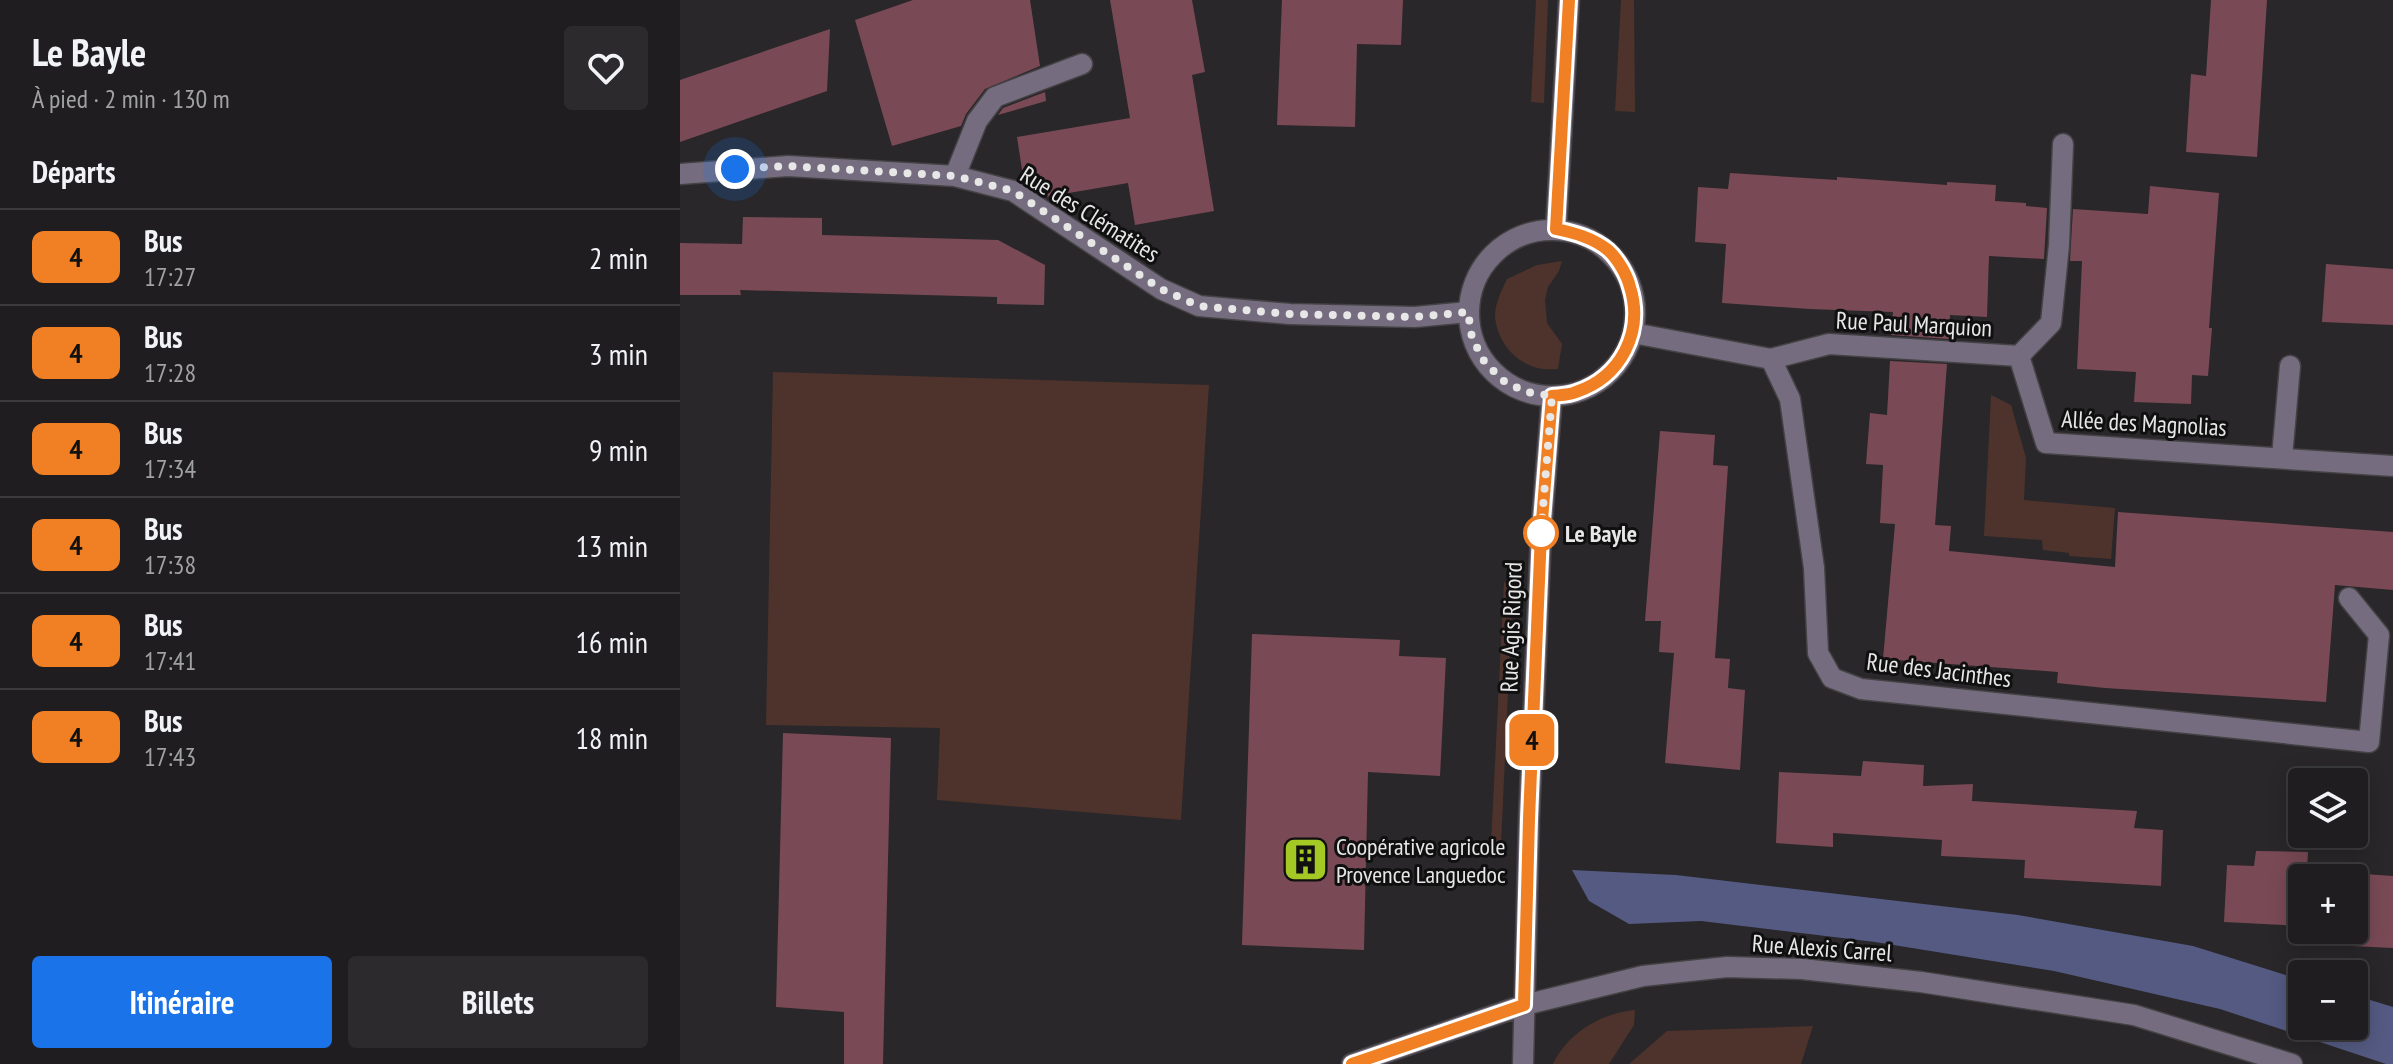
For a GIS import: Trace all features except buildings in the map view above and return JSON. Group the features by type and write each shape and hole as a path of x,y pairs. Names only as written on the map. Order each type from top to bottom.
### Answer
{"street":[{"path":"1556,229 1569,0"},
{"path":"955,176 977,121 995,97 1082,64"},
{"name":"Rue Paul Marquion","path":"1633,333 1771,359 1829,344 2019,356 2051,323 2059,245 2063,144"},
{"name":"Rue des Clématites","path":"680,174 788,166 955,176 1013,191 1161,289 1199,306 1290,314 1415,317 1468,312"},
{"path":"1556,229 1585,236 1610,252 1627,276 1635,303 1633,333 1625,353 1612,371 1594,385 1574,393 1552,396 1526,392 1502,380 1484,361 1472,338 1468,312 1474,279 1494,252 1523,234 1556,229"},
{"name":"Allée des Magnolias","path":"2019,356 2046,443 2282,457"},
{"name":"Rue des Jacinthes","path":"1771,359 1790,399 1814,568 1818,653 1832,678 1861,689 2369,742 2379,635 2349,598"},
{"path":"2290,366 2282,457 2393,466"},
{"name":"Rue Agis Rigord","path":"1523,1064 1541,533 1552,396"},
{"name":"Rue Alexis Carrel","path":"1352,1064 1524,1005 1643,976 1727,967 1802,969 1921,982 2134,1015 2292,1064"}],"shaded area":[{"path":"1536,0 1548,0 1544,103 1531,102"},
{"path":"1621,0 1634,0 1635,112 1615,111"},
{"path":"1562,261 1548,287 1545,300 1547,323 1562,344 1558,369 1540,369 1514,356 1503,342 1496,325 1496,306 1507,279 1537,265"},
{"path":"773,372 1209,385 1181,820 937,800 940,728 766,725"},
{"path":"1991,395 2011,405 2026,458 2024,500 2115,508 2111,559 2069,556 2069,553 2043,550 2042,540 1984,536"},
{"path":"1504,582 1513,583 1501,845 1491,844"},
{"path":"1635,1010 1634,1025 1609,1064 1553,1064 1567,1043 1587,1026 1610,1015"},
{"path":"1813,1026 1801,1064 1629,1064 1667,1031"}],"water":[{"path":"1572,870 1676,875 2018,915 2193,946 2288,976 2288,1032 2220,1009 2054,971 1875,942 1701,921 1629,924 1589,901"},
{"path":"2368,999 2393,1007 2393,1064 2314,1040 2368,1040"}],"bus line":[{"name":"4","path":"1352,1064 1524,1005 1541,533 1552,396 1574,393 1594,385 1612,371 1625,353 1633,333 1635,303 1627,276 1610,252 1585,236 1556,229 1569,0"}],"place":[{"name":"Le Bayle","path":"1541,533"},
{"name":"Coopérative agricole Provence Languedoc","path":"1305,860"}],"route":[{"path":"735,169 788,166 955,176 1013,191 1161,289 1199,306 1290,314 1415,317 1468,312 1472,338 1484,361 1502,380 1526,392 1552,396 1541,533"}]}
